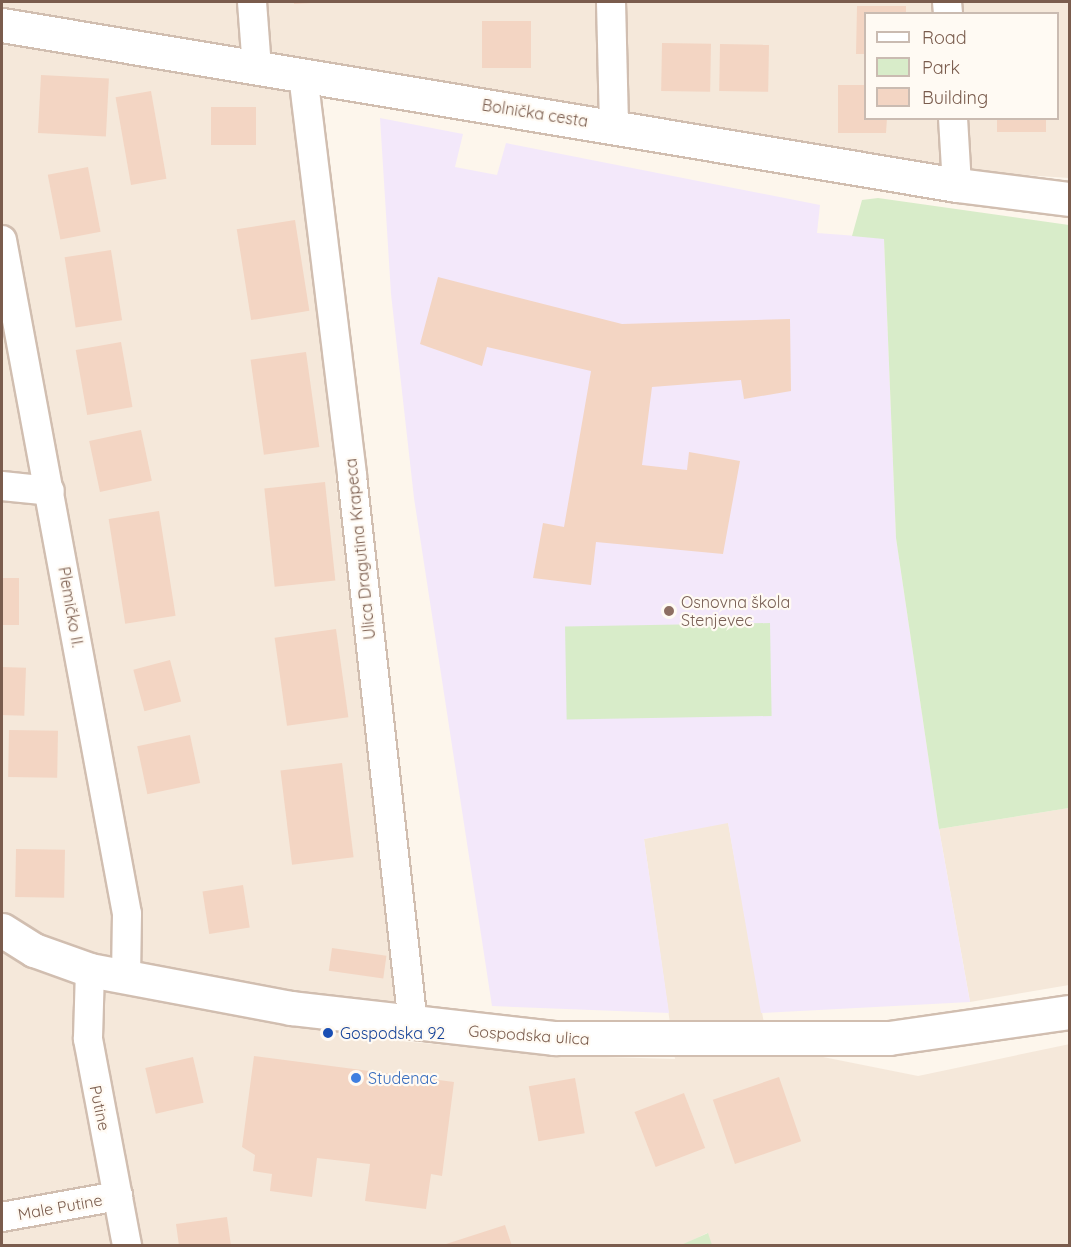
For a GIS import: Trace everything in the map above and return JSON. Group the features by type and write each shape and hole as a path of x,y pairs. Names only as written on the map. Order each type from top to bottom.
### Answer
{"street":[{"path":"252,2 257,68"},
{"path":"611,2 614,126"},
{"name":"Bolnička cesta","path":"2,25 957,185 1070,199"},
{"name":"Ulica Dragutina Krapeca","path":"303,75 352,476 413,1025"},
{"path":"953,120 957,185"},
{"name":"Plemičko II.","path":"2,240 127,914 126,976"},
{"path":"2,486 50,491"},
{"name":"Gospodska ulica","path":"2,930 34,950 90,970 291,1008 413,1025 566,1039 889,1038 1070,1012"},
{"name":"Putine","path":"90,970 88,1039 127,1245"},
{"name":"Male Putine","path":"2,1217 118,1196"}],"shaded area":[{"path":"2,2 1069,2 1069,178 933,169 289,55 2,16"},
{"path":"2,45 167,64 291,86 400,1041 571,1056 675,1059 644,839 728,822 770,1057 818,1056 918,1076 1070,1044 1069,1245 712,1246 707,1233 681,1246 2,1246"},
{"name":"Osnovna škola Stenjevec","path":"380,118 463,134 455,167 497,175 506,143 820,205 817,233 884,238 896,538 939,829 970,1002 761,1013 728,823 644,839 669,1013 492,1006 414,498 391,294"},
{"path":"1069,808 1069,985 970,1002 939,829"}],"green space":[{"path":"878,198 1069,225 1069,808 939,829 896,538 884,239 852,236 862,200"},
{"path":"770,623 772,716 567,720 565,627"},
{"path":"708,1233 712,1245 681,1245"}],"building":[{"path":"294,2 311,2 311,3 294,4"},
{"path":"857,6 906,6 906,12 864,12 864,54 856,54"},
{"path":"482,21 531,21 531,68 482,68"},
{"path":"662,43 711,44 710,92 661,91"},
{"path":"720,44 769,45 768,92 719,91"},
{"path":"41,75 109,79 106,136 38,133"},
{"path":"838,85 864,85 864,120 887,120 886,133 838,133"},
{"path":"151,91 166,179 131,185 116,97"},
{"path":"211,107 256,107 256,145 211,145"},
{"path":"997,120 1046,120 1046,132 997,132"},
{"path":"88,167 101,232 60,240 48,175"},
{"path":"295,220 309,311 251,320 237,229"},
{"path":"111,250 122,320 76,327 65,257"},
{"path":"438,277 622,324 790,319 791,391 744,399 741,380 652,387 642,465 687,470 689,452 740,461 723,554 596,542 591,585 533,578 543,523 564,527 591,371 487,347 482,366 420,344"},
{"path":"121,342 132,407 87,415 76,350"},
{"path":"306,352 319,447 264,455 251,360"},
{"path":"141,430 152,481 100,492 89,441"},
{"path":"325,482 335,580 275,587 264,488"},
{"path":"159,511 176,616 125,624 109,519"},
{"path":"2,578 19,578 19,625 2,625"},
{"path":"336,629 348,717 287,726 275,638"},
{"path":"170,660 181,702 144,711 133,670"},
{"path":"2,667 26,668 24,716 2,715"},
{"path":"9,730 58,731 57,778 8,777"},
{"path":"190,735 200,783 147,794 137,746"},
{"path":"342,763 354,857 292,865 280,771"},
{"path":"16,849 65,850 64,898 15,897"},
{"path":"243,885 250,927 209,934 203,891"},
{"path":"332,948 386,956 383,978 329,971"},
{"path":"254,1056 454,1082 442,1176 431,1174 426,1209 365,1201 370,1164 317,1158 312,1197 270,1191 272,1174 253,1171 255,1155 242,1147"},
{"path":"193,1057 204,1103 156,1114 145,1068"},
{"path":"779,1077 801,1141 735,1164 713,1100"},
{"path":"575,1078 585,1133 538,1141 529,1086"},
{"path":"684,1093 705,1148 656,1167 635,1112"},
{"path":"227,1217 231,1246 179,1246 176,1224"},
{"path":"505,1225 512,1246 443,1246 443,1245"}],"place":[{"name":"Osnovna škola Stenjevec","path":"669,611"},
{"name":"Gospodska 92","path":"328,1033"},
{"name":"Studenac","path":"356,1078"}]}
